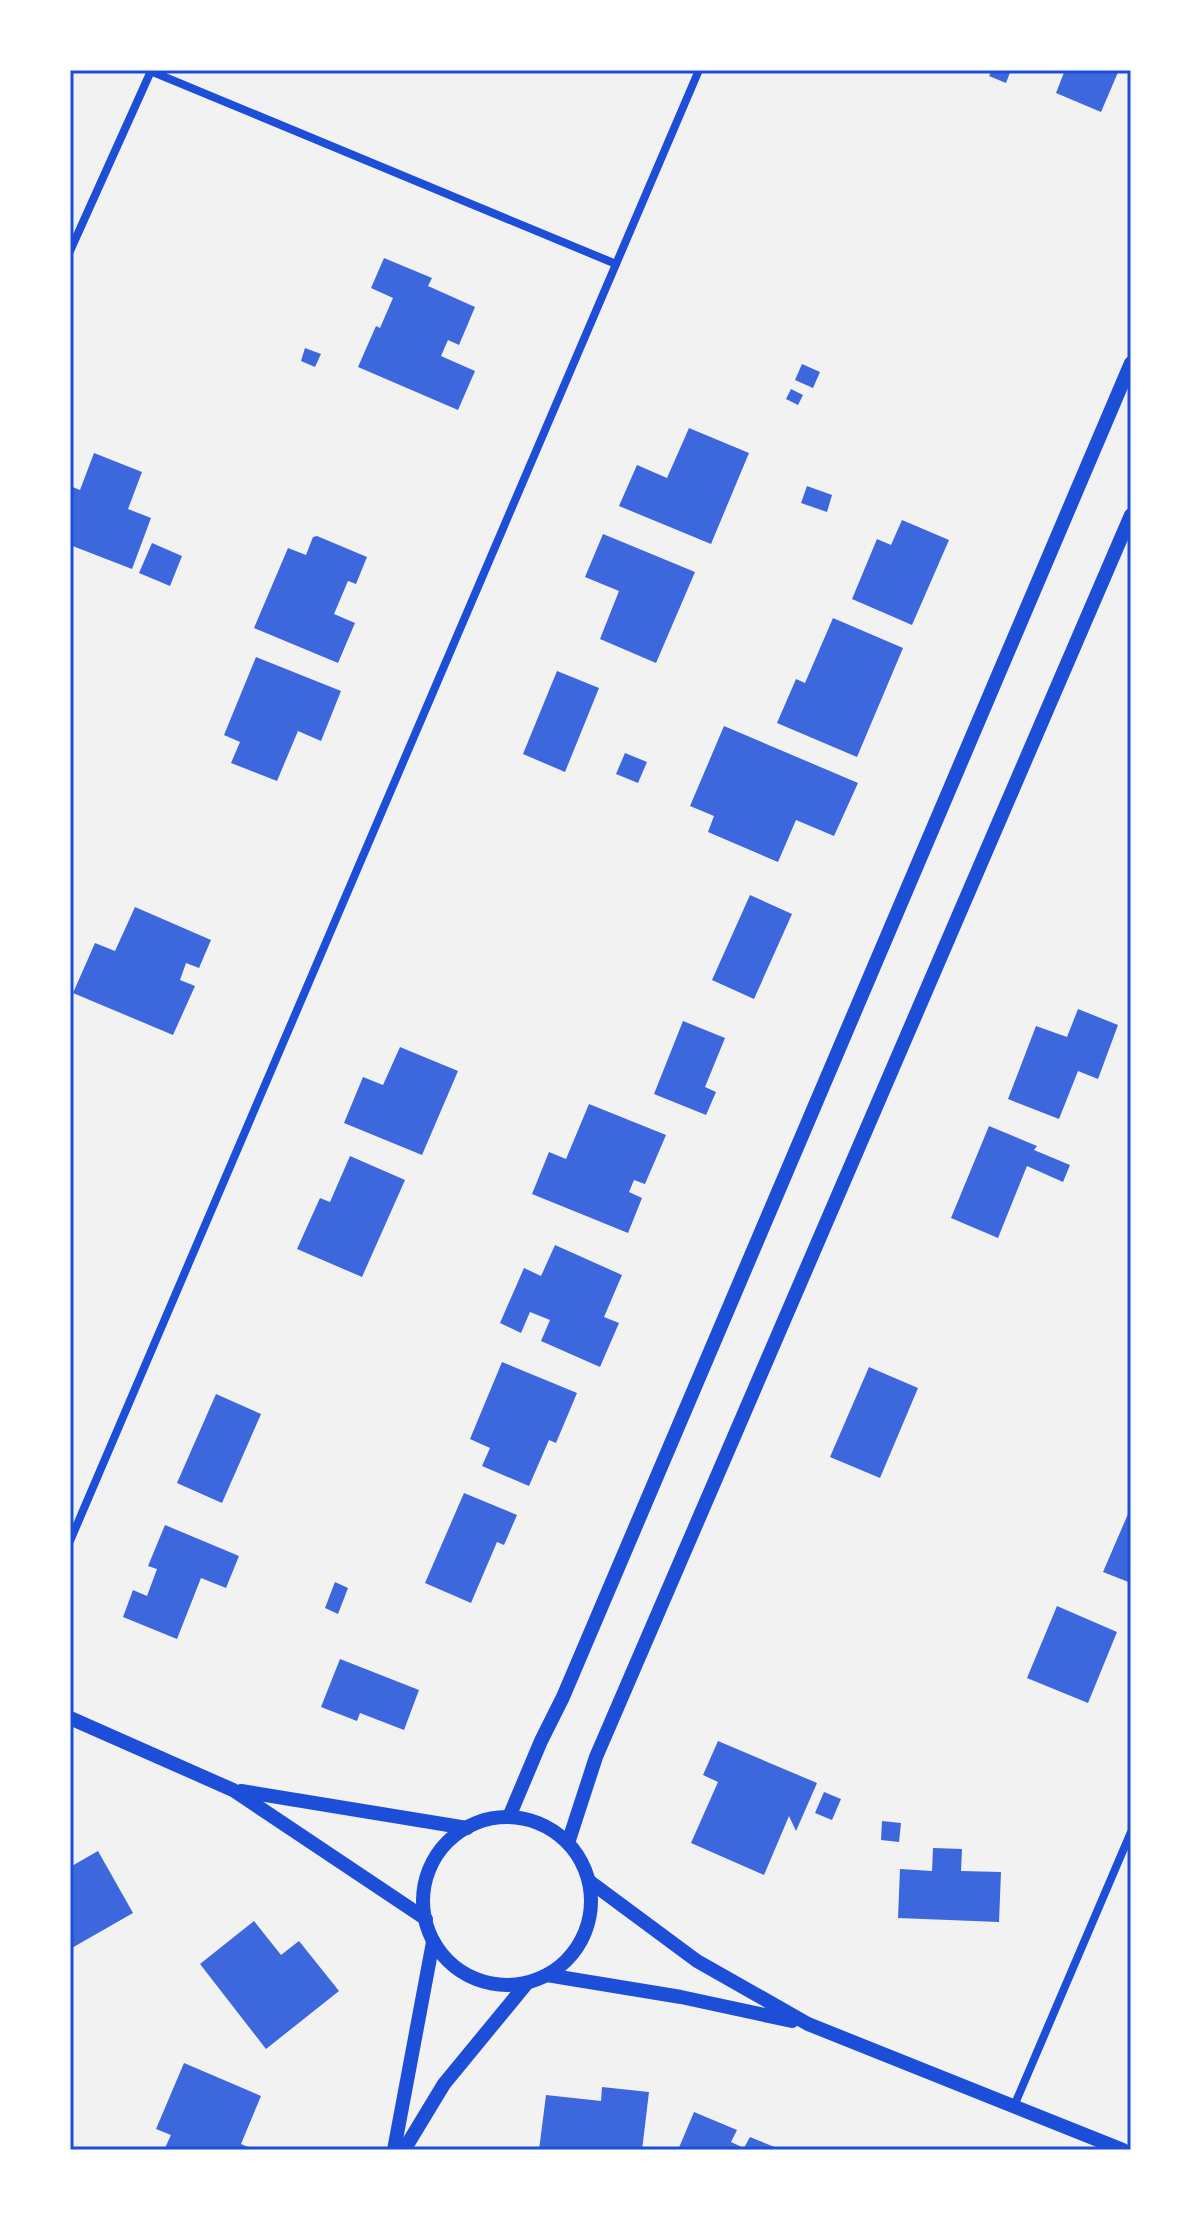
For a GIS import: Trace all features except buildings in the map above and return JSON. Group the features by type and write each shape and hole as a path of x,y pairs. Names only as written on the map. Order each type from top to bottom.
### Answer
{"street":[{"path":"70,1541 699,70"},
{"path":"70,251 149,71 616,264"},
{"path":"509,1817 570,1682 1131,363"},
{"path":"568,1843 596,1757 1131,515"},
{"path":"70,1718 233,1790 426,1919"},
{"path":"233,1790 467,1828"},
{"path":"509,1817 531,1821 568,1843 589,1881 591,1903 579,1945 564,1962 547,1975 527,1983 505,1986 463,1973 446,1960 433,1942 423,1899 426,1878 435,1858 449,1841 467,1828 487,1820 509,1817"},
{"path":"1014,2106 1131,1832"},
{"path":"589,1881 697,1961 808,2024 1123,2150"},
{"path":"394,2150 433,1942"},
{"path":"547,1975 681,1997 808,2024"},
{"path":"404,2150 444,2084 527,1983"}]}
